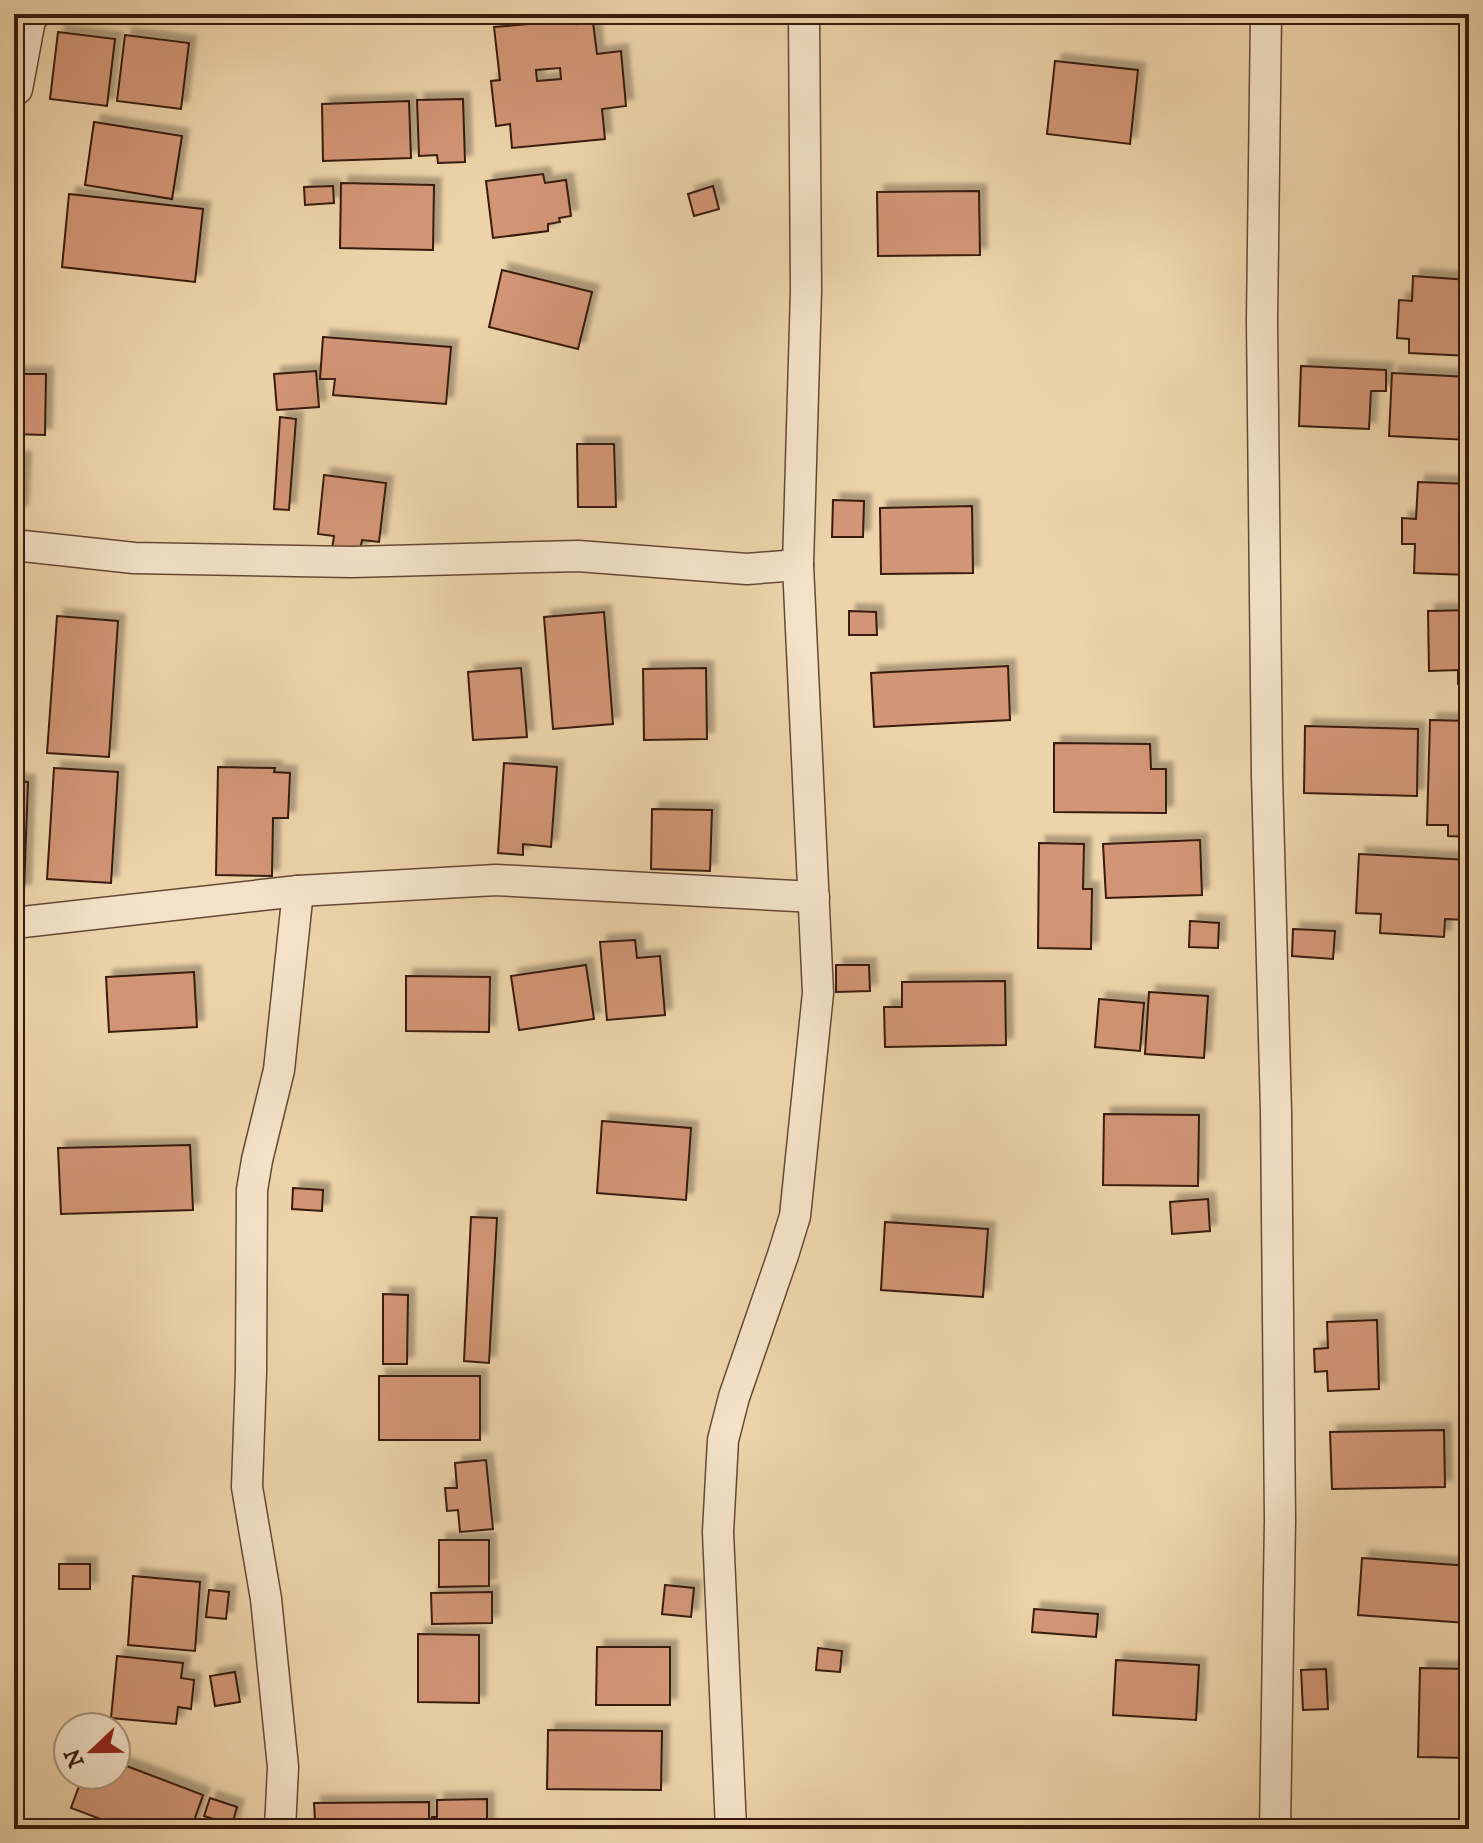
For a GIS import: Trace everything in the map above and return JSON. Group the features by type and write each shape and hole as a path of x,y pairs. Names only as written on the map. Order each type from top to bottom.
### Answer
{"street":[{"path":"14,89 17,89 30,20 35,14"},
{"path":"731,1829 718,1532 723,1440 734,1397 795,1216 818,993 798,565 806,291 804,14"},
{"path":"1266,14 1263,368 1280,1520 1275,1829"},
{"path":"14,545 134,558 352,562 578,556 747,569 798,565"},
{"path":"14,923 298,891 496,880 814,897"},
{"path":"280,1829 281,1742 266,1599 247,1487 252,1190 279,1070 298,891"}],"building":[{"path":"1115,14 1186,14 1186,19 1115,18"},
{"path":"577,20 577,24 593,22 597,54 621,51 626,106 602,109 605,139 512,148 510,124 496,126 491,81 500,80 494,27","holes":["560,68 561,79 537,81 536,70"]},
{"path":"58,32 115,39 107,106 50,99"},
{"path":"125,35 189,43 181,109 117,101"},
{"path":"1055,61 1138,70 1130,144 1047,134"},
{"path":"463,99 465,162 438,163 437,155 419,156 417,100"},
{"path":"409,101 411,158 323,161 322,104"},
{"path":"94,122 182,136 172,199 85,185"},
{"path":"543,174 545,183 566,180 571,216 548,224 548,231 493,238 486,181"},
{"path":"341,183 434,185 433,250 340,248"},
{"path":"333,186 334,203 305,205 304,187"},
{"path":"713,186 719,209 694,216 688,194"},
{"path":"979,191 980,255 878,256 877,192"},
{"path":"69,194 203,209 195,282 62,267"},
{"path":"502,270 592,292 578,349 489,327"},
{"path":"1413,276 1469,280 1469,356 1409,353 1409,339 1397,338 1399,300 1412,301"},
{"path":"323,337 451,347 446,404 333,395 335,379 320,379"},
{"path":"1301,366 1386,370 1386,391 1371,391 1369,429 1299,426"},
{"path":"316,371 319,407 277,410 274,374"},
{"path":"1392,373 1469,377 1469,440 1389,436"},
{"path":"14,374 46,374 45,435 14,434"},
{"path":"280,417 296,419 289,510 274,509"},
{"path":"577,444 614,444 616,507 578,507"},
{"path":"14,458 24,459 21,512 14,512"},
{"path":"324,475 386,483 379,542 362,540 360,552 332,549 334,536 318,534"},
{"path":"1418,482 1469,484 1469,575 1414,573 1415,544 1402,544 1402,518 1416,519"},
{"path":"833,500 864,501 863,537 832,537"},
{"path":"972,506 973,573 881,574 880,508"},
{"path":"1469,610 1469,684 1458,684 1458,670 1429,671 1428,611"},
{"path":"849,611 876,612 877,635 849,635"},
{"path":"604,612 613,724 553,729 544,617"},
{"path":"57,616 118,621 109,757 47,753"},
{"path":"1008,666 1010,720 874,727 871,673"},
{"path":"521,668 527,737 473,740 468,672"},
{"path":"706,668 707,739 644,740 643,669"},
{"path":"1430,720 1469,721 1469,837 1448,836 1448,825 1427,825"},
{"path":"1305,726 1418,729 1417,796 1304,793"},
{"path":"1054,743 1150,744 1151,769 1166,769 1166,813 1054,812"},
{"path":"504,763 557,767 551,847 523,844 523,855 498,853"},
{"path":"218,767 275,768 274,772 290,773 288,818 273,818 272,876 216,875"},
{"path":"54,768 118,772 111,883 47,879"},
{"path":"14,781 28,782 24,891 14,890"},
{"path":"652,809 712,810 710,871 651,869"},
{"path":"1200,840 1202,895 1106,898 1103,844"},
{"path":"1039,843 1084,844 1083,889 1092,889 1091,949 1038,948"},
{"path":"1359,854 1469,860 1466,920 1445,919 1444,937 1380,933 1381,914 1356,913"},
{"path":"1190,921 1219,923 1218,948 1189,947"},
{"path":"1293,929 1335,931 1333,959 1292,956"},
{"path":"635,940 637,958 660,956 665,1015 607,1020 600,942"},
{"path":"586,965 594,1019 519,1030 511,976"},
{"path":"836,965 869,965 870,991 836,992"},
{"path":"194,972 197,1027 109,1032 106,977"},
{"path":"406,976 490,977 489,1032 406,1031"},
{"path":"1005,981 1006,1045 885,1047 884,1007 902,1007 902,982"},
{"path":"1149,992 1208,996 1204,1058 1145,1054"},
{"path":"1099,999 1144,1003 1140,1051 1095,1047"},
{"path":"1104,1114 1199,1115 1198,1186 1103,1185"},
{"path":"602,1121 691,1128 686,1200 597,1193"},
{"path":"190,1145 193,1210 61,1214 58,1148"},
{"path":"293,1188 323,1190 322,1211 292,1209"},
{"path":"1208,1199 1210,1231 1172,1234 1170,1202"},
{"path":"471,1217 497,1218 489,1363 464,1361"},
{"path":"885,1222 988,1229 983,1297 881,1290"},
{"path":"383,1294 408,1295 407,1364 383,1364"},
{"path":"1377,1320 1379,1389 1328,1391 1327,1371 1315,1372 1314,1349 1328,1348 1327,1322"},
{"path":"379,1376 480,1376 480,1440 379,1440"},
{"path":"1444,1430 1445,1487 1332,1489 1330,1432"},
{"path":"486,1460 493,1529 460,1532 458,1510 447,1511 445,1488 457,1488 455,1463"},
{"path":"439,1540 489,1540 489,1586 439,1587"},
{"path":"1362,1558 1469,1566 1466,1623 1358,1615"},
{"path":"59,1564 90,1564 90,1589 59,1589"},
{"path":"133,1576 200,1582 195,1651 128,1645"},
{"path":"665,1585 694,1588 691,1617 662,1614"},
{"path":"209,1590 229,1592 226,1619 206,1617"},
{"path":"492,1592 492,1623 432,1624 431,1593"},
{"path":"1034,1609 1098,1614 1096,1637 1032,1632"},
{"path":"418,1634 479,1635 479,1703 418,1702"},
{"path":"597,1647 670,1647 670,1705 596,1705"},
{"path":"818,1648 842,1651 840,1672 816,1670"},
{"path":"117,1656 183,1663 181,1678 194,1680 191,1709 178,1707 176,1724 132,1720 132,1711 112,1711"},
{"path":"1116,1660 1199,1665 1196,1720 1113,1715"},
{"path":"1420,1668 1469,1669 1469,1758 1418,1757"},
{"path":"1326,1669 1328,1709 1303,1710 1301,1670"},
{"path":"235,1672 240,1702 215,1706 210,1676"},
{"path":"548,1730 662,1731 661,1790 547,1789"},
{"path":"132,1768 203,1795 191,1829 127,1829 71,1808 77,1791 132,1791"},
{"path":"210,1798 237,1807 232,1825 204,1816"},
{"path":"487,1799 487,1829 432,1829 432,1817 437,1817 437,1800"},
{"path":"429,1802 429,1829 308,1829 308,1820 315,1820 314,1803"}]}
